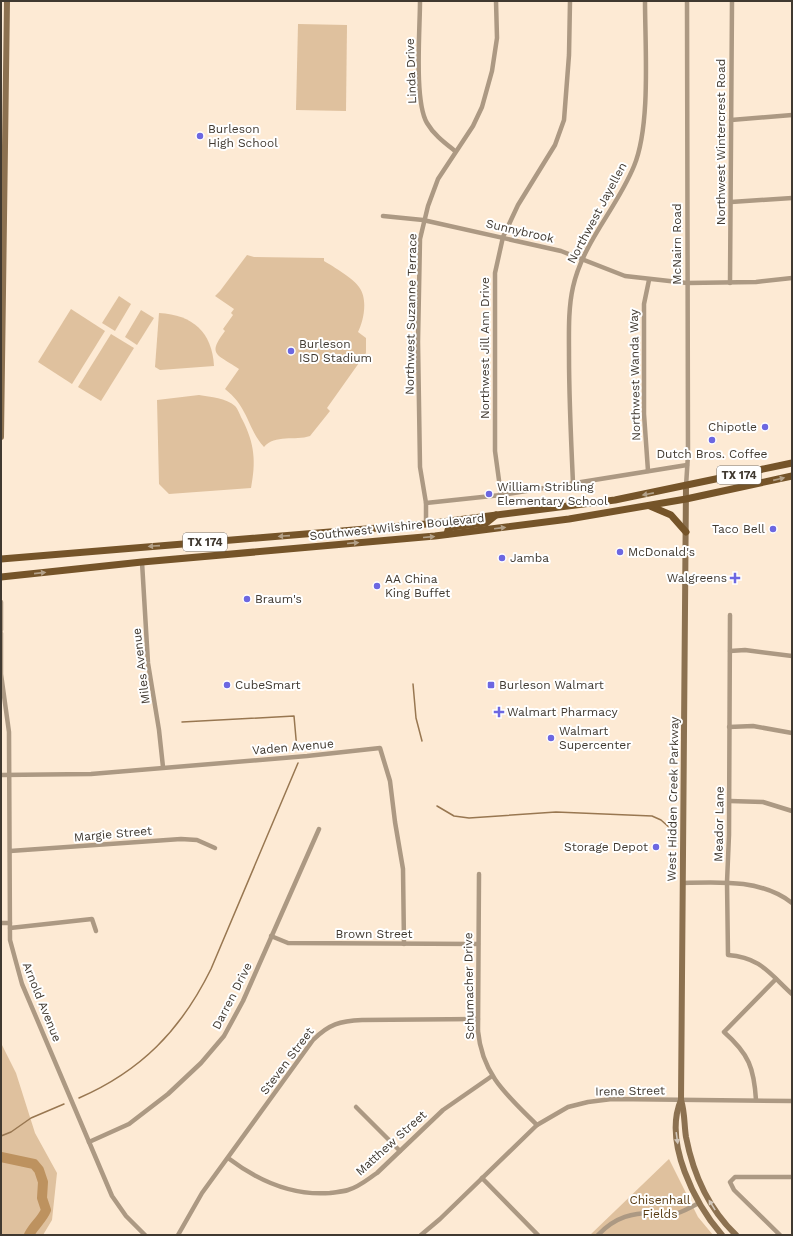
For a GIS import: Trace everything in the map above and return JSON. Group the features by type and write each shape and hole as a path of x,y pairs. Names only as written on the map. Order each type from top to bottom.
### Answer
{"main road":[{"path":"1,437 7,1"},
{"name":"Southwest Wilshire Boulevard","path":"1,559 426,524 615,500 792,463"},
{"name":"Southwest Wilshire Boulevard","path":"1,577 142,562 447,534 569,519 686,499 792,476"},
{"name":"West Hidden Creek Parkway","path":"686,486 681,1100 690,1154 697,1176 718,1214 736,1235"},
{"path":"647,505 659,508 671,515 686,532"},
{"path":"447,534 448,530 452,527 486,523 496,515"},
{"path":"323,533 324,546"},
{"name":"West Hidden Creek Parkway","path":"681,1100 675,1112 679,1151 687,1182 698,1203 722,1235"}],"street":[{"name":"Linda Drive","path":"420,1 420,102 426,122 435,135 455,151"},
{"name":"Northwest Suzanne Terrace","path":"426,524 426,503 420,467 418,342 420,239 423,220 438,179 476,120 482,107 497,38 496,1"},
{"name":"Northwest Jill Ann Drive","path":"501,495 495,451 495,273 503,237 518,205 555,145 564,120 569,55 570,1"},
{"name":"Northwest Jayellen","path":"573,483 569,414 570,308 573,286 581,260 620,195 634,165 640,147 645,86 645,1"},
{"name":"McNairn Road","path":"686,486 688,455 687,1"},
{"name":"Northwest Wintercrest Road","path":"730,283 732,1"},
{"path":"731,120 792,115"},
{"path":"731,202 792,198"},
{"name":"Sunnybrook","path":"383,216 423,220 503,237 561,251 625,276 649,280 687,284 730,283 792,278"},
{"name":"Northwest Wanda Way","path":"648,471 644,414 644,304 649,280"},
{"path":"426,503 501,495 687,466"},
{"name":"Miles Avenue","path":"142,562 148,663 159,730 163,767"},
{"path":"1,602 1,630"},
{"name":"Meador Lane","path":"730,615 730,801 727,882 728,955 742,956 754,960 792,994"},
{"name":"Arnold Avenue","path":"1,633 1,674 9,732 10,940 22,984 112,1196 126,1216 145,1235"},
{"path":"730,651 745,650 792,656"},
{"path":"729,727 753,726 792,734"},
{"name":"Vaden Avenue","path":"1,775 91,774 307,756 380,748 390,781 394,822 403,869 404,944"},
{"path":"730,801 763,802 792,811"},
{"name":"Darren Drive","path":"89,1142 129,1124 168,1094 201,1063 224,1036 243,1001 318,829"},
{"name":"Margie Street","path":"10,851 181,839 197,840 215,848"},
{"name":"Schumacher Drive","path":"479,874 478,1020 481,1052 492,1076 498,1085 537,1125"},
{"path":"683,883 727,882 758,887 782,895 792,903"},
{"path":"1,923 10,925 92,919 96,931"},
{"name":"Brown Street","path":"271,936 288,943 478,944"},
{"path":"756,1100 751,1066 743,1051 724,1032 776,979"},
{"name":"Steven Street","path":"178,1235 202,1193 313,1040 325,1028 343,1021 362,1020 478,1020"},
{"name":"Matthew Street","path":"228,1158 247,1172 265,1181 287,1189 314,1194 347,1191 364,1182 400,1152 454,1101 492,1076"},
{"name":"Irene Street","path":"421,1235 440,1219 537,1125 568,1107 598,1100 792,1101"},
{"path":"356,1107 400,1152"},
{"path":"780,1235 734,1190 730,1184 730,1180 735,1177 792,1177"},
{"path":"482,1178 536,1234"},
{"path":"598,1235 610,1223 624,1216 638,1212 673,1214 684,1211 698,1203"}],"green space":[{"path":"298,24 347,25 346,111 296,110"},
{"name":"Burleson ISD Stadium","path":"247,255 254,257 324,258 324,261 343,273 359,287 362,292 364,303 362,322 358,332 366,338 366,353 327,408 330,411 310,436 274,440 264,447 254,433 239,403 225,389 239,369 220,357 216,350 216,345 225,331 223,329 233,315 231,313 234,309 215,296"},
{"path":"119,296 131,304 115,331 102,323"},
{"path":"71,309 105,331 72,384 38,362"},
{"path":"141,310 154,318 137,345 125,337"},
{"path":"159,313 182,317 198,328 205,335 209,344 214,366 160,370 155,367"},
{"path":"111,334 134,348 101,401 78,387"},
{"path":"199,395 227,401 238,410 252,445 254,470 251,488 169,494 159,484 157,400"},
{"path":"1,1043 16,1073 35,1133 57,1173 52,1220 43,1235 1,1235"},
{"name":"Chisenhall Fields","path":"669,1159 698,1217 713,1235 590,1235"}],"waterway":[{"path":"413,684 416,718 422,741"},
{"path":"182,722 294,716 297,750"},
{"path":"79,1098 122,1075 140,1061 172,1030 186,1011 211,969 298,763"},
{"path":"437,806 454,816 469,818 556,812 652,816 661,820 671,829"},
{"path":"1,1136 11,1132 31,1118 64,1104"},
{"path":"1,1157 34,1164 39,1170 43,1182 42,1198 46,1210 29,1235"}],"place":[{"name":"Burleson High School","path":"200,136"},
{"name":"Burleson ISD Stadium","path":"291,351"},
{"name":"Chipotle","path":"765,427"},
{"name":"Dutch Bros. Coffee","path":"712,440"},
{"name":"William Stribling Elementary School","path":"489,494"},
{"name":"Taco Bell","path":"773,529"},
{"name":"McDonald's","path":"620,552"},
{"name":"Jamba","path":"502,558"},
{"name":"Walgreens","path":"735,578"},
{"name":"AA China King Buffet","path":"377,586"},
{"name":"Braum's","path":"247,599"},
{"name":"CubeSmart","path":"227,685"},
{"name":"Burleson Walmart","path":"491,685"},
{"name":"Walmart Pharmacy","path":"499,712"},
{"name":"Walmart Supercenter","path":"551,738"},
{"name":"Storage Depot","path":"656,847"}]}
